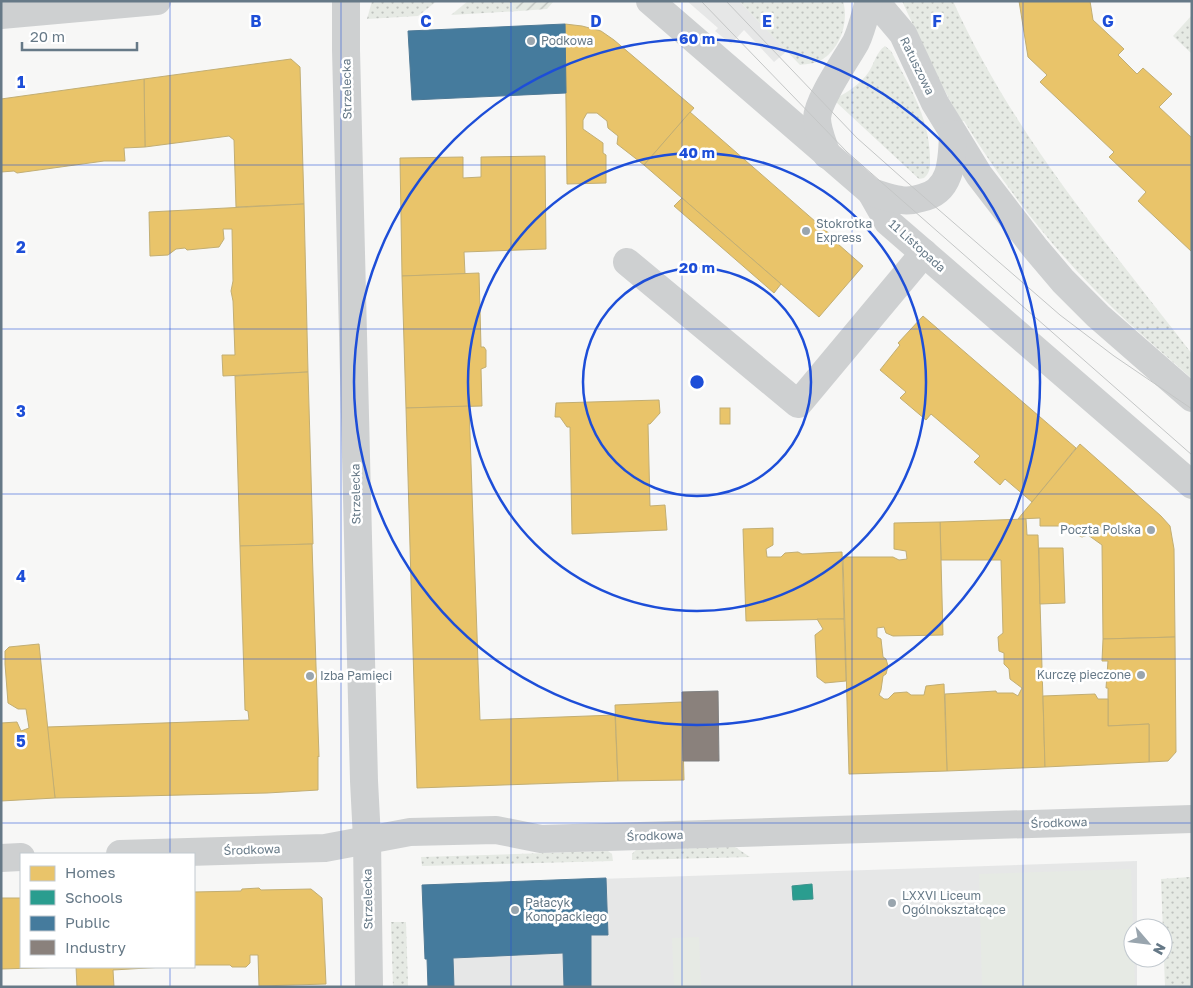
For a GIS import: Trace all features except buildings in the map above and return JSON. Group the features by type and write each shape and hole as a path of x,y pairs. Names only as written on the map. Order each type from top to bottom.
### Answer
{"street":[{"path":"1,15 157,1"},
{"name":"Strzelecka","path":"346,1 354,408 364,781 368,839 370,987"},
{"name":"11 Listopada","path":"650,1 871,192 888,222 1192,486"},
{"path":"827,155 821,138 817,115 822,102 857,40 869,1"},
{"name":"Ratuszowa","path":"875,1 903,34 935,103 953,134"},
{"path":"871,192 902,200 926,197 939,190 948,179 952,161 953,134"},
{"path":"953,134 1006,212 1063,281 1098,316 1192,398"},
{"path":"627,262 798,404 924,253"},
{"name":"Środkowa","path":"154,853 324,848 368,839 420,832 496,830 541,839 1192,819"},
{"path":"1,858 20,857"}],"shaded area":[{"path":"372,1 437,1 418,16 367,19"},
{"path":"468,1 508,1 519,11 451,15"},
{"path":"508,1 554,1 547,9 519,11"},
{"path":"687,1 739,1 787,51 774,62 744,30 731,44 715,31 718,28"},
{"path":"739,1 843,1 845,17 842,33 835,48 823,59 800,65"},
{"path":"902,1 953,1 976,49 1031,140 1094,227 1192,354 1192,379 1105,301 1058,250 1024,208 964,121 961,121 935,72"},
{"path":"1192,15 1192,54 1173,36"},
{"path":"885,46 891,51 911,89 926,128 929,142 930,166 924,178 919,179 836,102 837,98 865,77 879,52"},
{"path":"735,847 750,857 632,860 632,854 636,850"},
{"path":"608,851 612,854 613,861 422,866 421,857"},
{"name":"LXXVI Liceum Ogólnokształcące","path":"1137,861 1137,918 1123,918 1123,968 1137,968 1137,987 428,987 422,885"},
{"path":"1131,869 1133,918 1123,918 1123,968 1134,968 1135,987 982,987 979,874"},
{"path":"1190,877 1192,987 1165,987 1164,968 1173,968 1173,918 1162,918 1161,879"},
{"path":"391,922 406,922 408,987 393,987"},
{"path":"699,937 701,987 674,987 672,938"}],"tram line":[{"path":"701,1 847,152 1192,455"},
{"path":"726,1 857,138 901,177 1060,315 1114,356 1192,409"}],"place":[{"name":"Podkowa","path":"531,41"},
{"name":"Stokrotka Express","path":"806,231"},
{"name":"Poczta Polska","path":"1151,530"},
{"name":"Kurczę pieczone","path":"1141,675"},
{"name":"Izba Pamięci","path":"310,676"},
{"name":"LXXVI Liceum Ogólnokształcące","path":"892,903"},
{"name":"Pałacyk Konopackiego","path":"515,910"}]}
